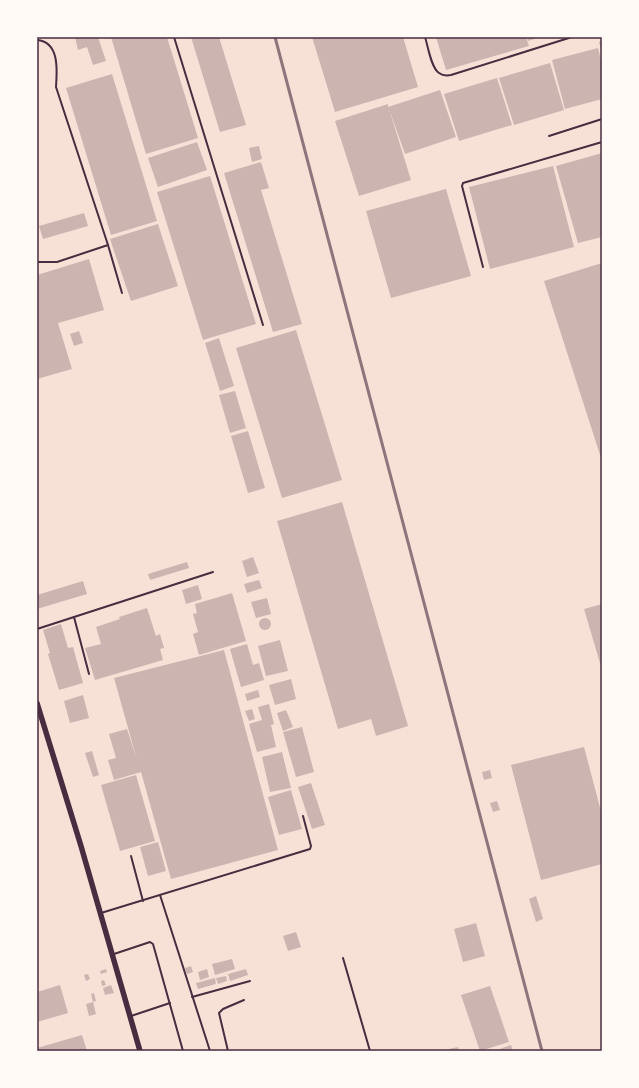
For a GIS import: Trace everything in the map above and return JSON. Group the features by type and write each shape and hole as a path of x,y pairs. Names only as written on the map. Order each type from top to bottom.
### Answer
{"street":[{"path":"37,703 140,1051"}],"lane":[{"path":"174,37 263,325"},
{"path":"426,37 434,68 438,73 444,76 572,37"},
{"path":"37,40 41,40 50,45 54,54 57,68 56,87 108,245 122,293"},
{"path":"549,136 602,120"},
{"path":"483,267 462,186 463,183 602,142"},
{"path":"37,262 56,262 108,245"},
{"path":"37,629 213,572"},
{"path":"74,617 89,674"},
{"path":"100,914 310,849 311,846 303,816"},
{"path":"131,856 143,901"},
{"path":"160,895 210,1051"},
{"path":"112,954 150,942 152,943 183,1051"},
{"path":"343,958 370,1051"},
{"path":"192,997 250,981"},
{"path":"228,1051 219,1013 223,1009 244,1000"},
{"path":"130,1017 170,1003"}],"building":[{"path":"75,37 98,37 106,61 93,65 87,47 78,50"},
{"path":"111,37 167,37 198,138 146,154"},
{"path":"191,37 219,37 246,125 220,132"},
{"path":"312,37 403,37 418,87 335,112"},
{"path":"436,37 526,37 529,46 446,70"},
{"path":"527,37 540,37 528,41"},
{"path":"602,41 602,53 599,42"},
{"path":"598,48 602,64 602,99 565,109 552,60"},
{"path":"550,63 564,110 514,125 499,78"},
{"path":"112,74 157,221 111,235 66,88"},
{"path":"497,78 512,125 459,141 444,94"},
{"path":"440,90 456,137 405,154 389,109 411,180 359,196 335,121 388,104 388,107"},
{"path":"197,142 207,170 158,187 148,158"},
{"path":"259,146 262,159 252,162 249,148"},
{"path":"602,153 602,237 578,243 556,166"},
{"path":"261,162 269,188 261,190 302,324 273,332 224,173"},
{"path":"553,166 574,247 490,269 469,187"},
{"path":"210,176 256,324 203,340 157,192"},
{"path":"446,189 471,276 391,298 366,211"},
{"path":"84,213 88,226 43,239 39,226"},
{"path":"158,224 178,286 131,301 110,239"},
{"path":"89,259 104,310 58,323 72,369 37,379 37,275"},
{"path":"602,263 602,461 544,281"},
{"path":"296,330 342,480 282,498 236,348"},
{"path":"79,331 83,343 74,346 70,334"},
{"path":"219,338 234,386 220,391 205,343"},
{"path":"235,391 246,428 230,433 219,395"},
{"path":"248,431 265,488 248,493 231,436"},
{"path":"342,502 408,726 376,736 371,719 338,729 277,521"},
{"path":"253,557 259,573 247,577 242,561"},
{"path":"187,562 189,568 150,580 148,574"},
{"path":"259,580 262,588 247,593 244,584"},
{"path":"83,581 87,594 37,609 37,595"},
{"path":"198,585 202,599 186,604 182,590"},
{"path":"232,593 246,641 199,655 193,634 198,632 193,614 197,613 195,604"},
{"path":"267,598 271,614 256,618 251,602"},
{"path":"602,604 602,663 600,663 584,609"},
{"path":"147,608 156,636 160,634 164,648 160,649 163,660 95,680 85,648 101,644 96,627 120,619 119,617"},
{"path":"263,618 267,618 271,624 267,630 263,630 259,626 259,622"},
{"path":"61,624 68,648 73,647 83,683 59,690 48,654 50,653 43,630"},
{"path":"280,640 288,671 266,676 258,646"},
{"path":"247,644 253,665 259,663 264,680 241,687 230,649"},
{"path":"224,650 278,850 171,879 141,772 114,780 108,760 116,758 109,734 127,729 137,760 114,678"},
{"path":"291,679 296,699 275,705 269,685"},
{"path":"258,690 260,697 247,701 245,694"},
{"path":"83,695 89,718 70,723 64,701"},
{"path":"269,704 274,724 271,725 276,747 257,752 249,724 262,720 258,707"},
{"path":"252,709 255,719 249,721 245,711"},
{"path":"286,710 293,727 283,731 277,713"},
{"path":"302,727 314,772 296,777 283,732"},
{"path":"584,747 602,815 602,864 541,880 511,765"},
{"path":"92,751 99,775 93,777 85,753"},
{"path":"282,752 291,788 270,792 262,757"},
{"path":"490,770 492,778 484,780 482,772"},
{"path":"136,775 155,841 120,851 101,785"},
{"path":"311,783 325,825 312,829 298,787"},
{"path":"291,790 302,829 279,835 268,797"},
{"path":"497,801 500,810 493,812 490,803"},
{"path":"158,842 166,871 148,876 140,847"},
{"path":"536,896 543,919 536,922 529,899"},
{"path":"476,923 485,956 463,962 454,929"},
{"path":"296,932 301,947 288,951 283,936"},
{"path":"232,959 235,969 215,975 212,964"},
{"path":"191,966 193,972 187,974 185,968"},
{"path":"106,969 107,972 101,974 100,971"},
{"path":"207,969 209,977 200,980 198,972"},
{"path":"246,969 248,975 230,981 228,974"},
{"path":"88,974 90,979 86,981 84,975"},
{"path":"226,976 227,981 218,984 216,978"},
{"path":"215,978 216,984 198,989 196,983"},
{"path":"104,980 106,985 102,986 101,981"},
{"path":"60,985 68,1013 37,1022 37,992"},
{"path":"111,985 114,993 105,995 103,988"},
{"path":"490,986 509,1042 480,1051 461,995"},
{"path":"94,993 96,1001 93,1002 91,994"},
{"path":"93,1002 96,1014 89,1016 86,1004"},
{"path":"82,1035 87,1051 37,1051 37,1048"},
{"path":"511,1045 513,1051 494,1051"},
{"path":"458,1047 459,1051 450,1051 449,1049"}],"railway":[{"path":"275,37 542,1051"}]}
